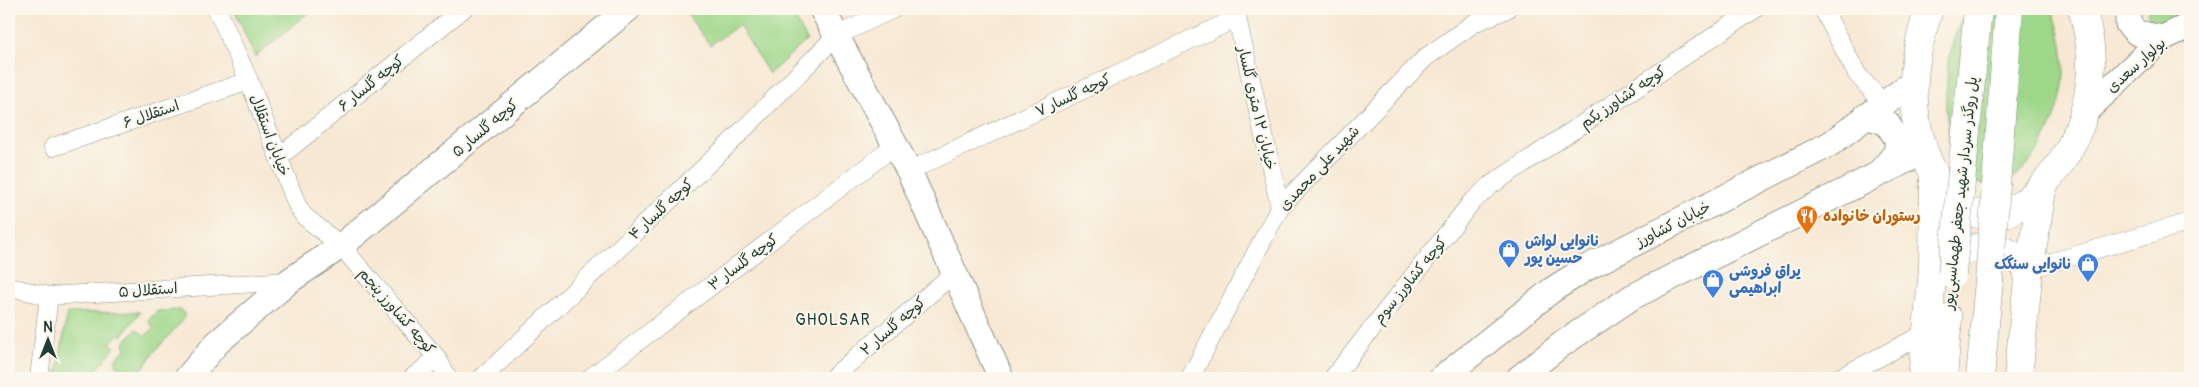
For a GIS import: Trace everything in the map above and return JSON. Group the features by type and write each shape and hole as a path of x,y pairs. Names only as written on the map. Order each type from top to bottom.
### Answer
{"main road":[{"name":"کوچه گلسار ۵","path":"187,378 217,344 289,281 341,246 628,9"},
{"path":"822,9 896,145 1001,378"},
{"path":"1929,9 1916,56 1913,108 1928,163 1942,272"},
{"name":"پل روگذر سردار شهید جعفر طهماسبی‌پور","path":"1942,378 1942,272 1978,9"},
{"path":"1980,378 2009,9"},
{"path":"1928,163 1938,186 1952,206 1972,214 2003,214 2030,199 2054,174 2074,142 2086,111 2092,77 2091,52 2082,9"},
{"path":"2128,9 2128,24 2137,33 2163,38"},
{"name":"بولوار سعدی","path":"2086,111 2163,38 2190,26"},
{"name":"خیابان کشاورز","path":"1442,378 1552,290 1588,267 1830,144 1913,82"},
{"path":"1875,110 1887,123 1897,139 1897,152 1877,174"},
{"path":"1519,378 1562,344 1632,297 1877,174 1928,163"},
{"path":"2018,378 2029,269 2043,186"},
{"path":"1922,378 1928,332 1942,272 1954,253 1981,247 2007,252 2029,269"}],"street":[{"name":"خیابان استقلال","path":"217,9 249,81 297,205 304,216 341,246"},
{"name":"کوچه گلسار ۶","path":"279,157 463,9"},
{"name":"کوچه گلسار ۴","path":"482,378 731,142 836,36 893,9"},
{"name":"شهید علی محمدی","path":"1190,378 1280,207 1425,58 1474,23 1507,9"},
{"name":"کوچه کشاورز یکم","path":"1491,185 1755,9"},
{"path":"1823,9 1875,110"},
{"name":"خیابان ۱۲ متری گلسار","path":"1236,14 1280,207"},
{"name":"کوچه گلسار ۷","path":"908,171 1236,14"},
{"name":"استقلال ۶","path":"53,148 249,81"},
{"name":"کوچه گلسار ۳","path":"595,377 896,145"},
{"name":"کوچه کشاورز سوم","path":"1333,378 1465,210 1491,185"},
{"path":"2029,269 2190,222"},
{"name":"کوچه کشاورز پنجم","path":"341,246 437,358 448,378"},
{"name":"کوچه گلسار ۲","path":"832,378 953,274"},
{"name":"استقلال ۵","path":"9,287 49,296 289,281"},
{"path":"39,378 49,296"},
{"path":"1839,378 1928,332"},
{"path":"412,378 437,358"}],"green space":[{"path":"234,9 313,9 255,57"},
{"path":"683,9 790,9 807,40 769,74 739,25 710,45"},
{"path":"1969,9 2052,9 2062,48 2064,64 2063,86 2060,102 2047,135 2028,164 2016,175 1997,185 1978,183 1962,173 1955,164 1950,145 1946,102 1949,61 1958,28"},
{"path":"2150,9 2189,9 2168,20 2151,22 2147,13"},
{"path":"180,310 184,313 184,319 154,352 136,378 100,378 106,372 111,375 119,367 116,364 116,358 126,349 124,342 136,329 145,336 154,328 148,321 157,311"},
{"path":"140,312 122,336 119,333 110,343 115,347 90,378 57,378 67,313"}],"place":[{"name":"رستوران خانواده","path":"1807,235"},
{"name":"نانوایی لواش حسین پور","path":"1509,269"},
{"name":"نانوایی سنگک","path":"2088,283"},
{"name":"یراق فروشی ابراهیمی","path":"1713,299"}],"district":[{"name":"GHOLSAR","path":"833,319"}]}
